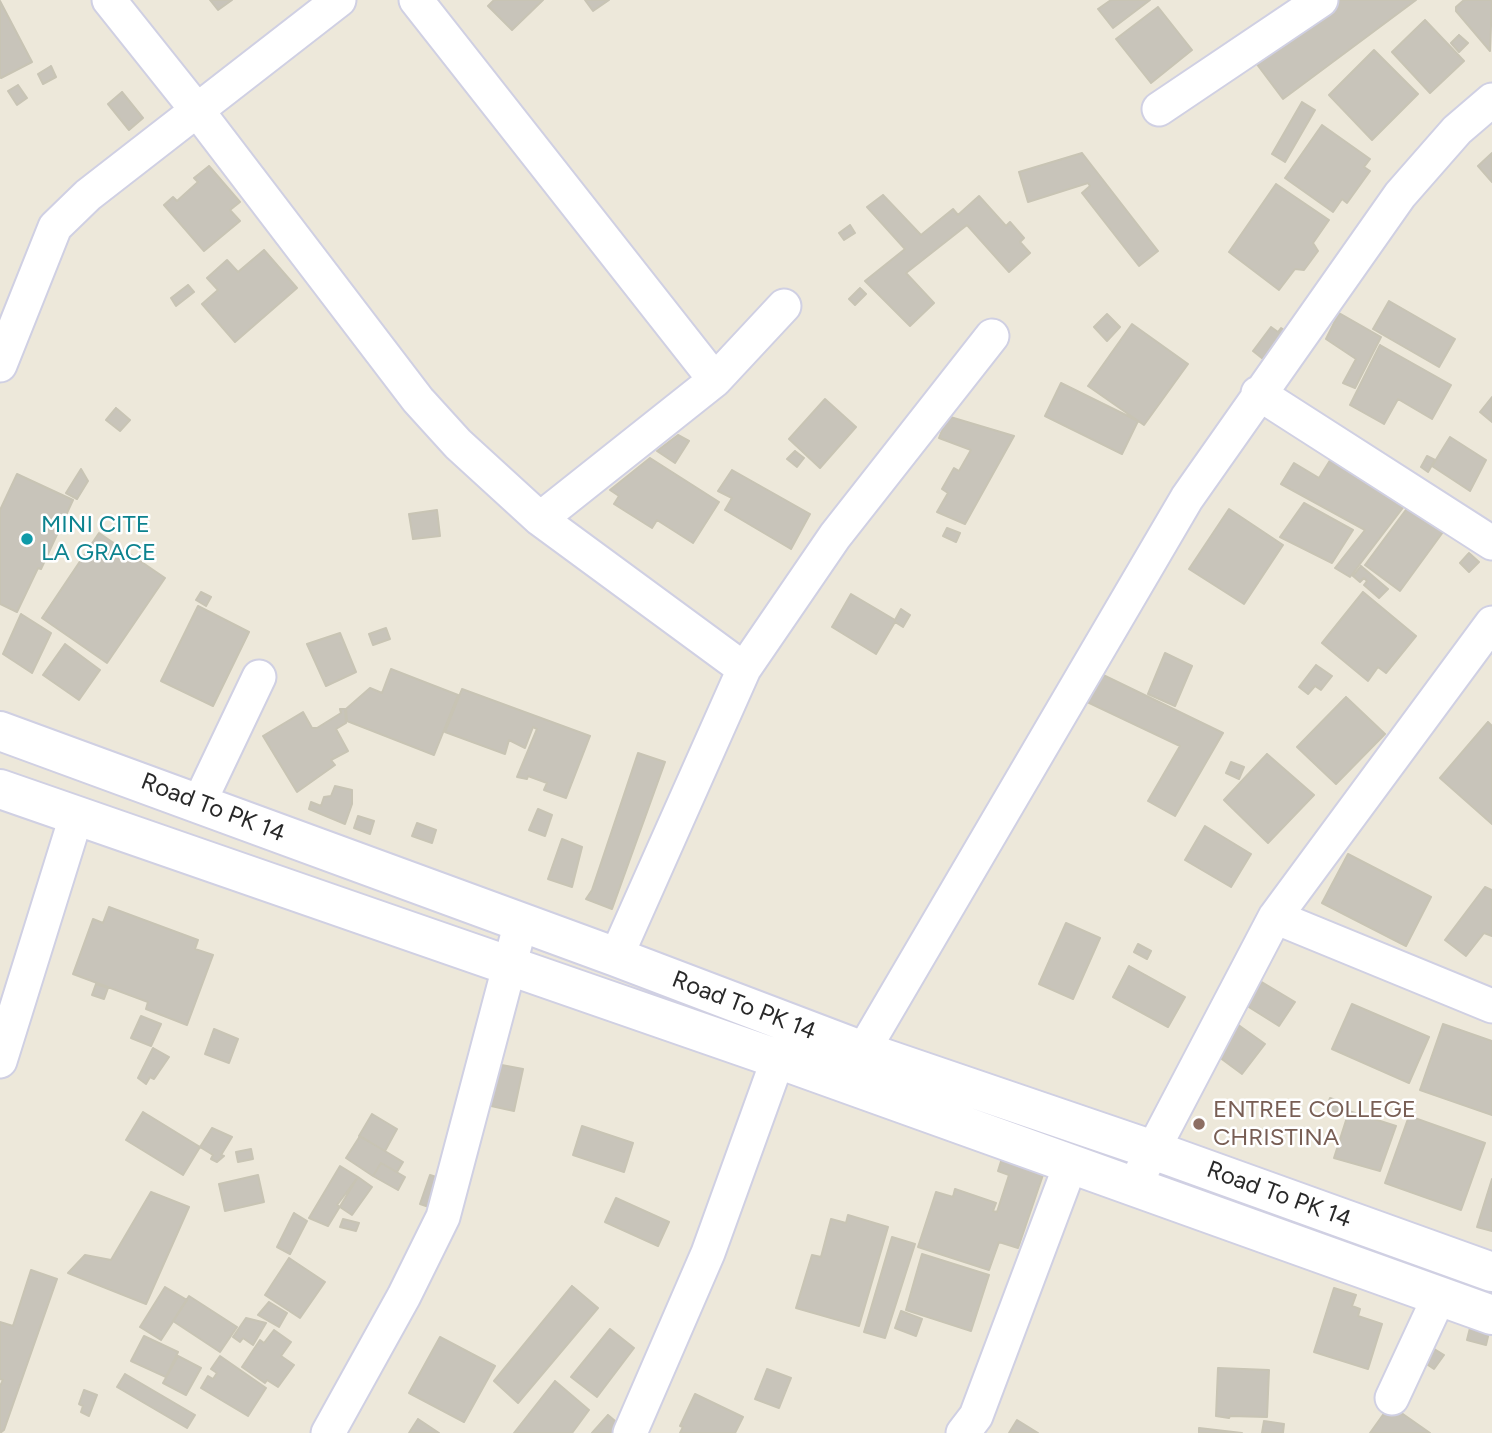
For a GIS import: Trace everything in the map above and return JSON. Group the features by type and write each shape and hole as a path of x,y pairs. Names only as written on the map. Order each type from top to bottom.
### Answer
{"main road":[{"name":"Road To PK 14","path":"0,731 616,957 863,1051 1153,1150 1492,1272"},
{"name":"Road To PK 14","path":"0,789 778,1059 1070,1166 1134,1186 1492,1315"}],"street":[{"path":"109,0 196,109 418,400 458,444 540,519 744,669"},
{"path":"0,365 55,227 88,195 339,0"},
{"path":"416,0 715,380"},
{"path":"1158,109 1321,0"},
{"path":"863,1051 1180,510 1258,393 1400,195 1457,130 1492,100"},
{"path":"540,519 715,380 784,306"},
{"path":"616,957 744,669 835,536 992,336"},
{"path":"1258,393 1492,542"},
{"path":"1134,1186 1275,918 1492,623"},
{"path":"200,803 259,677"},
{"path":"0,1062 76,817"},
{"path":"1275,918 1492,1006"},
{"path":"328,1433 404,1296 443,1217 506,966 521,922"},
{"path":"630,1433 708,1253 778,1059"},
{"path":"963,1433 976,1416 1070,1166"},
{"path":"1392,1398 1439,1297"}],"building":[{"path":"210,0 232,0 218,10"},
{"path":"494,0 543,0 512,30 488,6"},
{"path":"585,0 609,0 593,11"},
{"path":"1111,0 1150,0 1113,28 1098,9"},
{"path":"1334,0 1416,0 1283,99 1253,59"},
{"path":"1464,0 1492,0 1490,51 1456,11 1456,7"},
{"path":"0,1 32,62 1,78 0,76"},
{"path":"1158,7 1192,50 1151,83 1116,39"},
{"path":"1425,20 1464,61 1430,93 1392,52"},
{"path":"1459,35 1468,43 1459,52 1451,43"},
{"path":"1374,50 1418,94 1372,140 1329,95"},
{"path":"51,66 56,77 43,84 38,74"},
{"path":"18,85 27,98 17,105 8,91"},
{"path":"122,92 143,118 129,130 108,104"},
{"path":"1302,102 1315,110 1285,162 1272,154"},
{"path":"1322,125 1370,159 1364,167 1370,171 1347,203 1342,199 1333,212 1285,178"},
{"path":"1082,153 1158,251 1139,266 1082,193 1090,186 1088,183 1028,202 1019,172"},
{"path":"1492,153 1492,182 1478,166"},
{"path":"209,166 240,202 230,210 240,221 204,251 164,205 173,197 177,201 198,182 194,178"},
{"path":"1276,184 1329,220 1313,243 1318,251 1304,270 1295,269 1279,290 1229,252"},
{"path":"883,195 921,235 953,209 958,215 979,196 1006,226 1010,222 1024,238 1020,242 1030,253 1009,272 967,225 906,273 934,303 910,326 865,281 905,249 867,207"},
{"path":"850,225 855,233 844,240 839,233"},
{"path":"264,250 297,288 235,342 202,304 218,290 207,278 227,260 238,272"},
{"path":"188,285 194,292 176,306 171,298"},
{"path":"860,288 866,294 855,305 849,299"},
{"path":"1389,301 1455,339 1439,367 1373,329"},
{"path":"1339,313 1381,337 1355,388 1343,383 1356,359 1326,339"},
{"path":"1107,314 1120,327 1107,341 1094,327"},
{"path":"1132,324 1188,364 1144,425 1088,386"},
{"path":"1271,327 1278,332 1281,328 1284,330 1263,359 1253,351"},
{"path":"1380,345 1451,385 1432,419 1398,399 1384,424 1350,405"},
{"path":"1061,383 1138,421 1122,454 1045,416"},
{"path":"1492,397 1492,422 1480,412"},
{"path":"825,399 856,427 820,468 789,439"},
{"path":"116,408 130,420 120,431 106,420"},
{"path":"947,416 1014,436 965,524 937,512 948,493 942,489 954,468 959,471 971,450 939,438 943,428 938,426"},
{"path":"678,435 689,441 675,463 657,451"},
{"path":"1450,437 1486,460 1470,491 1432,466"},
{"path":"795,451 804,458 797,467 787,459"},
{"path":"1334,454 1408,501 1350,577 1335,568 1365,530 1281,484 1294,463 1319,478"},
{"path":"1427,456 1435,460 1428,472 1421,467"},
{"path":"650,458 719,502 693,543 657,520 652,528 614,504 619,496 610,490"},
{"path":"81,469 88,481 77,499 66,493"},
{"path":"732,470 810,514 791,549 725,510 732,498 718,491"},
{"name":"MINI CITE LA GRACE","path":"17,474 73,500 41,569 38,568 17,612 0,604 0,510"},
{"path":"1304,503 1353,530 1332,563 1280,537"},
{"path":"1408,507 1443,532 1400,591 1365,565"},
{"path":"1229,509 1283,545 1244,604 1189,569"},
{"path":"437,510 440,536 413,539 409,514"},
{"path":"947,528 960,533 956,542 943,536"},
{"path":"99,533 165,578 107,663 42,618"},
{"path":"1469,553 1479,562 1469,572 1460,563"},
{"path":"1361,566 1388,589 1379,598 1364,585 1367,581 1364,578 1360,582 1353,576"},
{"path":"201,592 211,597 206,606 196,600"},
{"path":"1363,592 1416,636 1386,673 1378,667 1368,681 1322,643"},
{"path":"851,594 895,620 901,609 910,615 903,627 895,622 876,654 832,627"},
{"path":"198,606 249,632 213,706 161,681"},
{"path":"21,614 51,633 32,673 3,654"},
{"path":"386,628 390,639 373,645 369,634"},
{"path":"340,633 356,672 326,686 307,644"},
{"path":"65,644 100,670 79,700 43,675"},
{"path":"1165,653 1192,666 1175,706 1148,694"},
{"path":"1316,665 1332,676 1321,690 1315,686 1308,694 1299,687"},
{"path":"391,669 458,695 434,755 347,721 346,709 370,688 382,693"},
{"path":"1097,672 1223,733 1175,816 1148,801 1180,746 1083,700"},
{"path":"462,689 590,736 566,798 544,790 547,783 528,776 527,779 517,777 537,729 533,727 525,748 509,740 505,754 445,732"},
{"path":"1346,697 1385,734 1336,784 1297,747"},
{"path":"340,709 345,709 346,723 336,729 348,751 331,760 335,765 297,792 263,736 303,712 312,728 317,728 341,713"},
{"path":"1488,722 1492,726 1492,824 1440,778"},
{"path":"638,753 665,762 612,909 586,899 592,890"},
{"path":"1267,754 1314,795 1268,843 1224,800"},
{"path":"1231,762 1244,767 1239,779 1226,773"},
{"path":"335,786 352,790 352,804 345,824 309,809 311,802 321,806 324,797 331,796"},
{"path":"538,809 552,815 545,836 529,830"},
{"path":"358,816 374,821 370,834 354,828"},
{"path":"417,823 436,830 432,843 412,836"},
{"path":"1205,826 1251,854 1231,887 1185,860"},
{"path":"562,839 582,847 572,887 548,879"},
{"path":"1348,854 1431,897 1406,946 1322,903"},
{"path":"1485,887 1492,890 1492,936 1484,933 1466,956 1445,940"},
{"path":"109,907 198,940 195,949 213,955 187,1025 146,1009 148,1002 73,974 93,919 103,923"},
{"path":"1066,923 1100,938 1073,999 1039,984"},
{"path":"1138,944 1151,951 1147,959 1134,952"},
{"path":"1129,966 1185,997 1168,1027 1113,997"},
{"path":"1260,981 1295,1002 1279,1026 1244,1004"},
{"path":"96,984 108,988 104,999 92,995"},
{"path":"1352,1004 1429,1037 1409,1083 1332,1049"},
{"path":"141,1016 161,1024 151,1046 131,1038"},
{"path":"1237,1024 1265,1044 1242,1074 1215,1054"},
{"path":"1443,1024 1492,1041 1492,1115 1420,1090"},
{"path":"214,1029 238,1039 229,1063 205,1054"},
{"path":"153,1048 169,1057 154,1079 150,1077 146,1084 138,1078"},
{"path":"491,1063 523,1069 514,1111 482,1104"},
{"path":"1330,1098 1342,1102 1337,1117 1325,1112"},
{"path":"1349,1111 1396,1126 1380,1171 1334,1158"},
{"path":"143,1112 200,1147 183,1175 126,1140"},
{"path":"372,1114 397,1129 385,1151 359,1136"},
{"path":"1409,1116 1485,1143 1461,1210 1385,1183"},
{"path":"582,1126 633,1143 624,1172 573,1155"},
{"path":"212,1128 232,1137 221,1155 224,1156 217,1162 211,1159 213,1155 200,1147"},
{"path":"360,1136 403,1162 397,1172 381,1163 373,1176 346,1158"},
{"path":"251,1149 253,1159 238,1162 236,1152"},
{"path":"1003,1155 1045,1169 1018,1248 999,1242 989,1270 918,1247 936,1192 953,1197 955,1189 996,1203 993,1211 997,1212 1009,1175 998,1171"},
{"path":"381,1163 405,1177 398,1190 373,1176"},
{"path":"340,1166 358,1177 328,1226 309,1218"},
{"path":"258,1175 264,1202 225,1211 219,1184"},
{"path":"430,1175 445,1180 435,1209 420,1204"},
{"path":"358,1177 372,1187 352,1215 337,1205"},
{"path":"1492,1179 1492,1231 1477,1227"},
{"path":"151,1192 189,1207 146,1304 68,1273 85,1255 111,1260"},
{"path":"616,1198 669,1222 658,1246 605,1222"},
{"path":"294,1213 307,1221 290,1254 277,1247"},
{"path":"848,1215 888,1227 859,1326 796,1308 812,1255 821,1257 831,1219 846,1223"},
{"path":"343,1219 359,1223 356,1231 340,1227"},
{"path":"892,1237 915,1244 885,1338 864,1332"},
{"path":"922,1254 989,1275 971,1331 906,1310"},
{"path":"289,1258 325,1282 300,1318 265,1295"},
{"path":"31,1270 57,1279 4,1430 0,1433 0,1386 3,1380 0,1379 0,1322 13,1326"},
{"path":"572,1286 598,1308 518,1403 494,1381"},
{"path":"165,1287 187,1300 161,1340 140,1327"},
{"path":"1334,1288 1356,1295 1352,1306 1360,1309 1358,1316 1382,1324 1368,1369 1314,1352"},
{"path":"189,1296 237,1327 220,1352 173,1321"},
{"path":"269,1302 287,1313 279,1327 258,1315"},
{"path":"901,1311 922,1319 916,1336 895,1328"},
{"path":"246,1318 266,1323 253,1345 243,1338 240,1342 233,1337"},
{"path":"1471,1324 1490,1328 1486,1345 1467,1340"},
{"path":"610,1329 634,1348 597,1397 571,1377"},
{"path":"274,1330 291,1342 281,1356 294,1365 278,1387 267,1380 265,1383 242,1367 260,1340 264,1343"},
{"path":"144,1336 178,1352 166,1377 131,1361"},
{"path":"440,1337 495,1366 464,1422 409,1393"},
{"path":"1431,1347 1444,1355 1434,1369 1422,1361"},
{"path":"178,1356 201,1368 186,1395 163,1383"},
{"path":"220,1356 266,1388 248,1416 201,1388 208,1376 213,1379 217,1373 211,1369"},
{"path":"1218,1368 1269,1370 1267,1417 1216,1416"},
{"path":"767,1369 791,1378 779,1408 755,1399"},
{"path":"125,1374 195,1415 187,1428 117,1387"},
{"path":"555,1381 589,1410 572,1433 514,1433"},
{"path":"84,1390 97,1395 89,1416 81,1412 83,1406 79,1404"},
{"path":"695,1394 743,1417 735,1433 680,1433 683,1427 680,1426"},
{"path":"1390,1405 1430,1433 1370,1433"},
{"path":"608,1415 627,1431 592,1433"},
{"path":"418,1419 439,1433 409,1433"},
{"path":"1017,1420 1038,1433 1009,1433"},
{"path":"1264,1421 1284,1424 1283,1433 1262,1433"},
{"path":"1199,1428 1242,1433 1199,1433"}],"place":[{"name":"MINI CITE LA GRACE","path":"27,539"},
{"name":"ENTREE COLLEGE CHRISTINA","path":"1199,1124"}]}
